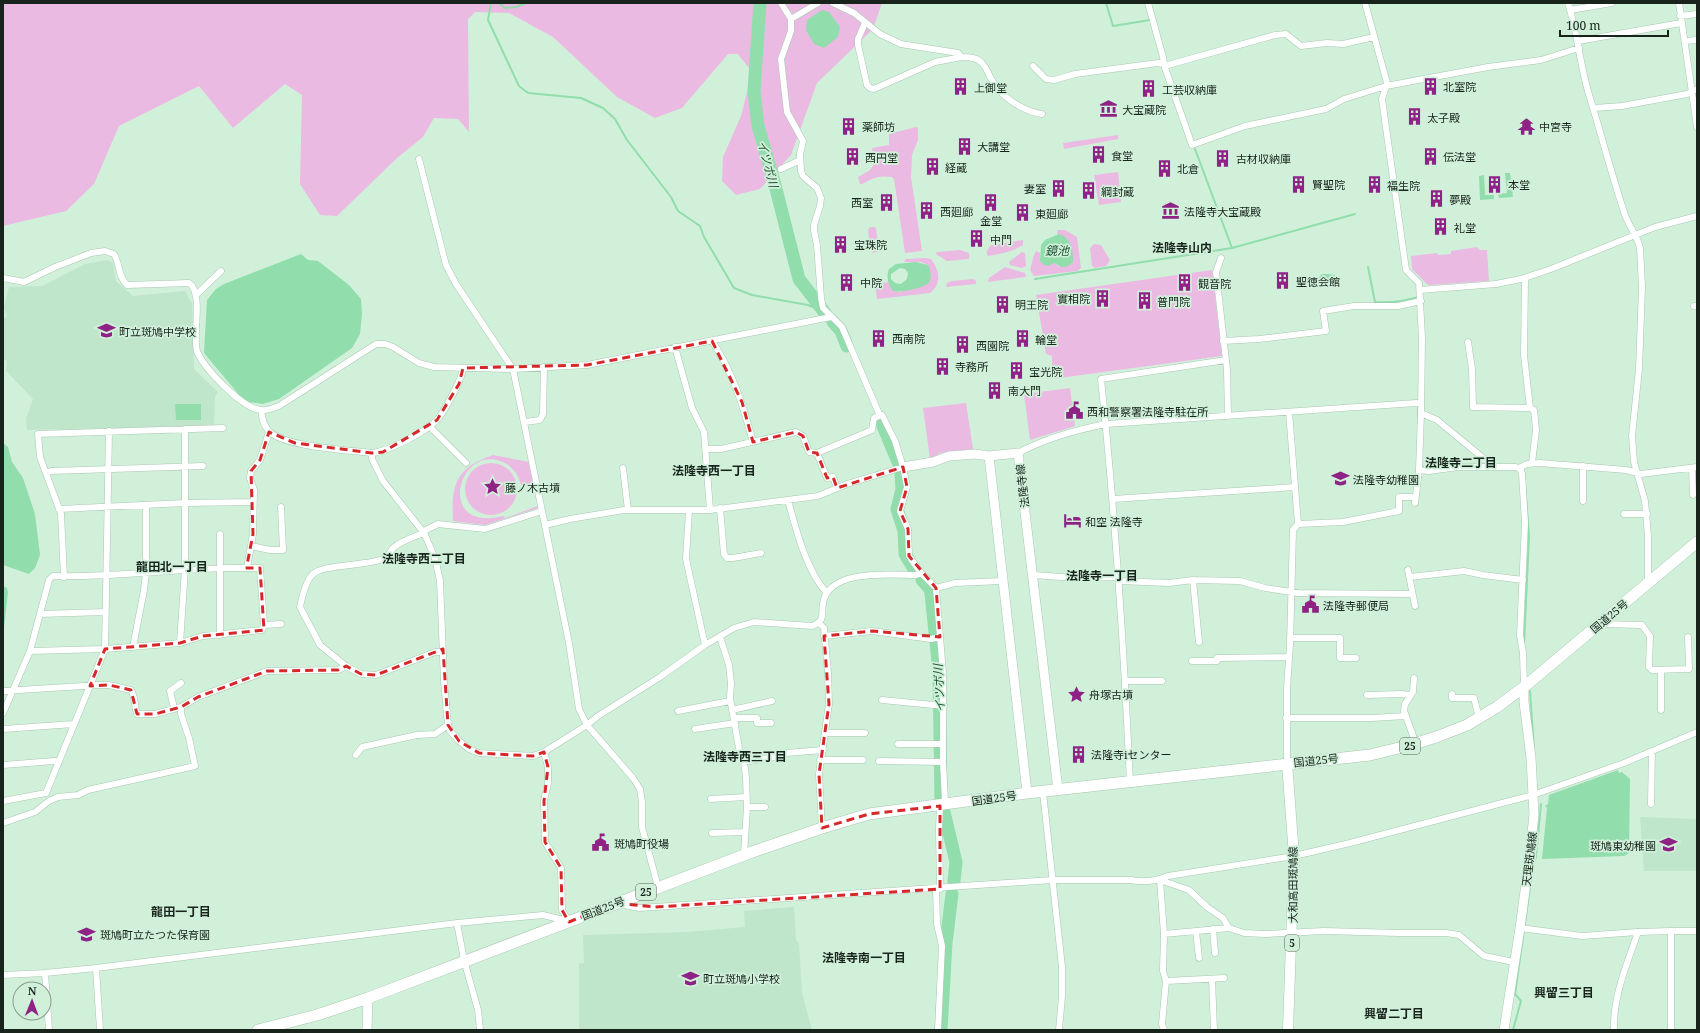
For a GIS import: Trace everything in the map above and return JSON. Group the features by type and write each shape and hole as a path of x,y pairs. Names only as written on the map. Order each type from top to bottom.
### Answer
{"highway":[{"name":"国道25号","path":"258,1030 283,1027 368,998 464,960 569,922 744,855 822,828 869,814 1287,763 1370,755 1416,744 1467,725 1497,707 1524,688 1697,542"}],"main road":[{"name":"法隆寺線","path":"903,467 933,462 949,456 975,454 989,456 1018,453 1058,790"},
{"path":"989,456 1027,794"},
{"name":"天理斑鳩線","path":"1504,1030 1514,962 1523,928 1534,814 1531,758 1524,702 1524,688"},
{"name":"大和高田斑鳩線","path":"1287,763 1294,856 1288,1030"},
{"path":"367,1030 368,998"}],"street":[{"path":"781,3 791,19 791,31 781,59 787,112 803,141 800,160 803,176 817,188 821,198 814,225 814,231 817,245 823,308 842,327 880,416 882,415 895,441 907,487 900,511 908,529 909,556 936,588 943,804 939,828 937,924 942,946 938,1030"},
{"path":"791,19 818,3"},
{"path":"832,3 854,13 880,34 901,44 958,53 962,57"},
{"path":"1148,3 1164,65 1192,146 1245,126 1326,109 1344,99 1386,86 1488,67 1541,60 1578,45 1681,23"},
{"path":"1298,524 1343,522 1399,511 1399,497 1415,500 1419,470 1421,413 1419,404 1422,338 1419,301 1420,290 1419,283 1406,270 1382,100 1386,83 1365,3"},
{"path":"1612,3 1569,6 1584,77 1624,213 1640,248 1642,272 1638,382 1632,436 1633,450 1643,490 1647,514 1648,583"},
{"path":"1679,3 1697,127"},
{"path":"1680,16 1697,14"},
{"path":"865,23 858,39 858,46 867,85 870,88 874,89 935,62 969,57 982,62 1001,93 1031,113 1042,114"},
{"path":"1033,66 1046,79 1054,80 1075,74 1158,63 1164,65 1192,59 1275,34 1286,34 1301,46 1327,43 1343,44 1374,37"},
{"path":"1685,41 1697,40"},
{"path":"1594,108 1642,103 1687,94 1697,88"},
{"path":"419,159 446,265 456,284 513,369 569,643 579,709 587,725 633,778 640,789 642,802 642,827 658,887"},
{"path":"781,169 800,160"},
{"path":"1420,290 1496,284 1525,278 1552,269 1655,227 1697,216"},
{"path":"3,278 24,282 55,267 91,253 105,251 114,254 117,259 122,278 128,284 189,283 193,286 196,295 196,341 197,350 201,361 234,395 250,406 261,410 279,406 376,344 385,344 393,347 419,363 434,366 513,369 544,366 587,365 831,317"},
{"path":"1221,258 1216,272 1226,360 1228,416"},
{"path":"196,295 221,271"},
{"path":"1525,278 1524,355 1530,408"},
{"path":"1224,341 1259,339 1326,331 1323,311 1354,306 1386,306 1419,301"},
{"path":"712,341 721,353 740,395 753,442"},
{"path":"1468,342 1472,369 1473,407 1530,408 1534,410 1536,416 1532,463"},
{"path":"675,347 692,408 704,432 707,449 710,510"},
{"path":"1130,783 1113,499 1101,379 1226,360"},
{"path":"525,422 540,420 543,414 544,366"},
{"path":"261,410 263,423 268,432 279,438 295,443 372,453 382,452 437,420 446,409 459,384 463,368"},
{"path":"1018,453 1037,443 1057,436 1106,424 1419,404"},
{"path":"1287,763 1286,718 1290,657 1292,538 1293,530 1298,524 1289,412"},
{"path":"1421,413 1437,420 1494,467"},
{"path":"707,449 721,449 796,432 803,436 809,452 817,453 872,430 874,418 880,416"},
{"path":"429,426 466,463"},
{"path":"64,577 61,514 40,457 38,434 223,428"},
{"path":"180,643 185,569 184,429"},
{"path":"3,801 46,793 105,649 109,431"},
{"path":"247,568 253,534 254,490 250,478 251,471 260,460 268,432"},
{"path":"372,453 372,459 383,481 423,532 435,558 440,581 444,681 448,725 450,731 459,741 469,749 480,753 533,756 544,752 660,677 704,645 734,628 754,622 812,626 820,623 822,618 823,603 827,593 837,585 852,577 868,574 916,575 922,573"},
{"path":"817,453 827,478 833,477 837,488"},
{"path":"1419,470 1429,471 1458,467 1519,468 1532,463 1626,470 1645,474 1694,468 1693,495"},
{"path":"46,473 51,471 108,468 203,466"},
{"path":"1583,466 1583,500"},
{"path":"545,525 570,519 628,510 710,510 818,496 837,488 903,467"},
{"path":"623,468 628,510"},
{"path":"1519,468 1522,474 1524,496 1523,580 1520,635 1523,653 1524,688"},
{"path":"1113,499 1295,487"},
{"path":"788,500 800,544 821,586 827,593"},
{"path":"60,509 185,503 253,502"},
{"path":"133,647 146,572 146,505"},
{"path":"251,546 270,550 283,550 281,507"},
{"path":"720,508 724,554 727,558 761,553"},
{"path":"688,510 686,558 704,645"},
{"path":"443,652 435,652 376,675 361,674 346,666 320,645 300,607 302,597 312,574 324,569 372,563 385,558 393,548 400,543 438,524 485,529 542,511"},
{"path":"1624,514 1647,514"},
{"path":"220,534 220,635"},
{"path":"3,713 30,651 49,580 53,576 64,577 106,575 221,567 260,568 264,625 262,630 203,636 180,643 105,649 30,651"},
{"path":"1408,570 1412,594 1415,599 1415,606"},
{"path":"1410,577 1464,571 1495,577 1523,580"},
{"path":"1033,575 1169,582 1193,580 1240,581 1265,588 1320,594 1412,594"},
{"path":"1193,580 1199,642"},
{"path":"936,588 955,583 1002,581"},
{"path":"40,614 105,612"},
{"path":"820,623 824,628 829,704 825,722 826,733 820,760 819,774 822,828"},
{"path":"264,625 281,624"},
{"path":"1600,624 1642,625 1650,636 1649,667 1652,670 1689,669 1688,637"},
{"path":"1198,630 1205,630"},
{"path":"824,636 872,631 938,638"},
{"path":"720,637 729,665 730,701 739,748 744,762 747,807 744,855"},
{"path":"1290,638 1340,638 1340,658 1356,658"},
{"path":"1192,661 1218,661 1217,658 1290,657"},
{"path":"3,691 109,685 131,690 134,695 135,710 137,714 155,714 178,708 198,697 267,671 338,670 346,666"},
{"path":"1661,670 1661,710"},
{"path":"1414,678 1414,688 1404,708 1416,744"},
{"path":"1125,680 1162,681"},
{"path":"3,823 35,812 49,801 58,797 78,795 88,790 195,766 189,738 181,714 170,691 181,683"},
{"path":"1452,694 1452,698 1474,698 1479,718"},
{"path":"1367,695 1411,695"},
{"path":"882,700 941,706"},
{"path":"678,711 730,701"},
{"path":"732,710 772,701"},
{"path":"1286,718 1372,718 1406,716"},
{"path":"694,729 734,720 757,718 757,723 771,723"},
{"path":"3,729 74,724"},
{"path":"356,755 362,747 417,735 435,734 448,725"},
{"path":"616,904 639,908 938,889 1052,880 1131,880 1140,882 1160,880 1168,876 1294,856 1350,843 1533,794 1624,762 1697,732"},
{"path":"826,733 865,733"},
{"path":"898,744 941,744"},
{"path":"786,753 822,750"},
{"path":"1651,804 1652,751"},
{"path":"544,752 548,767 548,783 544,801 545,842 562,868 562,910 569,922"},
{"path":"744,762 775,757"},
{"path":"820,760 863,760"},
{"path":"3,765 54,761 59,762"},
{"path":"879,761 941,762"},
{"path":"1043,792 1062,967 1062,996 1059,1030"},
{"path":"711,799 746,797"},
{"path":"747,807 765,806"},
{"path":"712,833 745,832"},
{"path":"1160,880 1189,890 1207,907 1223,918 1229,928"},
{"path":"1160,880 1164,934 1163,971 1166,981 1162,1024 1164,1030"},
{"path":"3,975 96,968 457,923 543,915 569,922"},
{"path":"457,923 464,960 478,1010 480,1030"},
{"path":"1164,934 1229,928 1244,933 1258,934 1324,931 1446,933 1459,936 1484,956 1514,962"},
{"path":"1523,928 1582,936 1638,932 1697,931"},
{"path":"1213,929 1216,953"},
{"path":"1196,931 1199,958"},
{"path":"1671,1030 1672,931"},
{"path":"1614,1030 1614,1018 1619,985 1638,932"},
{"path":"96,968 100,1030"},
{"path":"45,973 49,1030"},
{"path":"1212,978 1214,1030"},
{"path":"1166,981 1224,978"}],"highlighted area":[{"path":"712,341 742,402 753,442 796,432 803,436 809,452 817,453 827,478 833,477 837,488 903,467 907,487 900,511 908,529 909,556 936,588 940,637 872,631 824,636 829,704 819,774 822,828 869,814 940,806 940,889 655,907 616,903 569,922 562,910 561,868 545,842 544,801 548,767 544,752 533,756 479,753 459,741 448,725 443,649 376,675 361,674 346,666 338,670 267,671 198,697 181,707 155,714 137,714 131,690 109,685 90,686 105,649 180,643 203,636 264,630 260,568 247,568 247,565 253,534 251,471 260,460 269,432 295,443 372,453 383,452 437,420 459,384 463,368 587,365"}],"shaded area":[{"path":"3,3 882,3 873,29 817,83 791,155 760,189 736,195 722,181 723,157 741,116 752,72 738,54 728,54 682,108 655,118 617,97 553,37 509,13 475,12 468,19 469,132 458,119 434,118 423,137 397,158 337,216 320,215 300,184 302,95 285,84 233,128 199,86 119,126 94,184 66,211 3,226"},
{"path":"916,127 918,128 918,140 912,155 911,177 922,251 905,253 894,179 887,176 879,177 860,184 858,177 870,170 874,164 872,148 889,145 889,134"},
{"path":"1118,135 1118,139 1064,149 1063,143"},
{"path":"1118,172 1121,202 1099,205 1094,175"},
{"path":"870,227 875,227 876,229 879,250 873,253 871,251 868,230"},
{"path":"1058,230 1065,230 1077,237 1081,268 1078,271 1034,276 1030,270 1036,251 1040,253 1040,261 1055,263 1059,267 1060,234 1057,235"},
{"path":"1023,240 1023,245 1015,249 987,255 987,250 991,245"},
{"path":"1094,244 1101,245 1110,260 1106,266 1095,268 1092,266 1090,248"},
{"path":"1477,247 1480,250 1487,250 1489,281 1428,285 1412,269 1411,256 1437,253 1438,255 1451,254 1451,251"},
{"path":"960,250 969,253 969,259 947,261 936,254 937,252"},
{"path":"1022,252 1025,253 1026,266 1022,268 1010,265 1009,262"},
{"path":"906,259 931,259 938,272 938,281 930,293 877,299 875,284 888,282 893,291 901,292 931,278 928,265 921,262 904,262"},
{"path":"107,260 113,263 116,281 133,296 185,291 192,303 194,369 218,392 215,397 214,426 27,430 26,419 33,399 6,371 7,361 3,359 3,318 7,317 4,307 9,287 42,286 85,264"},
{"path":"1005,267 1025,273 1026,277 988,282 989,278"},
{"path":"1212,270 1222,356 1052,379 1052,356 1046,354 1036,295"},
{"path":"973,279 976,281 976,284 946,287 947,283 952,281"},
{"path":"1070,388 1075,426 1030,440 1024,394"},
{"path":"966,403 973,449 940,453 930,459 923,408"},
{"path":"493,455 529,462 535,490 532,491 531,484 521,485 518,477 508,465 500,461 485,460 473,466 464,476 460,489 461,502 468,512 482,518 503,516 505,518 538,506 538,508 485,525 453,521 453,497 458,479 471,466"},
{"path":"491,463 505,467 513,475 517,489 513,503 505,511 491,515 477,511 469,503 465,489 469,475 477,467"},
{"name":"斑鳩東幼稚園","path":"1640,817 1697,819 1697,871 1644,871"},
{"name":"町立斑鳩小学校","path":"794,907 796,940 799,943 802,993 812,1030 579,1030 579,964 584,963 583,935 687,932 745,927 744,911"}],"water":[{"path":"822,10 829,12 840,27 838,37 824,48 814,44 806,30 807,20"},
{"path":"1505,173 1510,173 1513,197 1499,198 1498,194 1507,193"},
{"path":"1484,175 1485,195 1494,195 1494,199 1480,200 1479,176"},
{"name":"鏡池","path":"1059,234 1067,239 1071,245 1073,262 1065,267 1061,267 1054,263 1048,266 1044,265 1040,261 1041,245 1045,240"},
{"path":"301,254 308,260 318,261 349,285 361,299 362,314 360,334 352,348 279,399 263,404 249,402 240,396 204,353 207,300 216,289 224,284"},
{"path":"916,262 928,265 931,279 928,284 924,286 901,291 893,291 889,283 888,275 889,269 896,264","holes":["900,268 905,269 908,273 907,279 901,284 895,283 891,279 891,274"]},
{"path":"1322,274 1335,275 1336,281 1333,284 1322,285 1318,278"},
{"path":"175,404 201,404 201,420 176,420"},
{"path":"3,443 8,447 12,462 23,478 35,514 40,555 35,568 29,574 3,565"},
{"path":"3,586 7,588 8,592 3,637"},
{"path":"1618,770 1619,773 1622,772 1630,779 1629,853 1624,856 1542,859 1547,808 1545,806 1548,804 1549,795"}],"waterway":[{"path":"491,3 488,20 519,86 528,93 581,98 603,108 615,119 627,140 671,197 678,211 700,226 704,237 734,288 752,295 808,305 823,311"},
{"path":"499,3 505,8 516,7 526,3"},
{"name":"イツボ川","path":"760,3 754,91 758,126 799,279 825,313"},
{"path":"1106,3 1113,26 1150,20"},
{"path":"1195,149 1232,248 1355,214"},
{"path":"1035,279 1232,248"},
{"path":"1368,267 1375,302 1397,302 1418,298"},
{"name":"イツボ川","path":"833,322 841,331 847,346"},
{"path":"1418,405 1418,428"},
{"name":"イツボ川","path":"881,421 898,462"},
{"path":"1423,467 1448,465"},
{"path":"1524,471 1529,536 1524,645"},
{"name":"イツボ川","path":"901,474 902,489 897,509 904,531 905,554 914,569"},
{"name":"イツボ川","path":"922,580 930,589 931,593 939,672 941,800"},
{"path":"1530,691 1534,750"},
{"path":"1533,866 1536,857 1541,804"},
{"name":"イツボ川","path":"944,812 956,862 954,881"},
{"path":"1513,1030 1521,1001 1515,994 1531,880"},
{"name":"イツボ川","path":"941,1030 946,943 952,894"}],"place":[{"name":"北室院","path":"1430,86"},
{"name":"上御堂","path":"961,87"},
{"name":"工芸収納庫","path":"1149,89"},
{"name":"大宝蔵院","path":"1109,109"},
{"name":"太子殿","path":"1414,117"},
{"name":"薬師坊","path":"849,126"},
{"name":"中宮寺","path":"1526,126"},
{"name":"大講堂","path":"964,146"},
{"name":"食堂","path":"1098,155"},
{"name":"伝法堂","path":"1430,156"},
{"name":"西円堂","path":"852,157"},
{"name":"古材収納庫","path":"1223,158"},
{"name":"経蔵","path":"932,167"},
{"name":"北倉","path":"1164,168"},
{"name":"賢聖院","path":"1299,184"},
{"name":"本堂","path":"1495,184"},
{"name":"福生院","path":"1374,185"},
{"name":"妻室","path":"1059,188"},
{"name":"綱封蔵","path":"1088,191"},
{"name":"夢殿","path":"1436,199"},
{"name":"西室","path":"886,202"},
{"name":"金堂","path":"991,202"},
{"name":"西廻廊","path":"927,211"},
{"name":"法隆寺大宝蔵殿","path":"1171,211"},
{"name":"東廻廊","path":"1022,213"},
{"name":"礼堂","path":"1441,227"},
{"name":"中門","path":"977,239"},
{"name":"宝珠院","path":"841,244"},
{"name":"聖徳会館","path":"1283,281"},
{"name":"中院","path":"847,282"},
{"name":"観音院","path":"1185,283"},
{"name":"實相院","path":"1103,298"},
{"name":"普門院","path":"1144,301"},
{"name":"明王院","path":"1002,304"},
{"name":"町立斑鳩中学校","path":"106,331"},
{"name":"西南院","path":"879,338"},
{"name":"輪堂","path":"1022,339"},
{"name":"西園院","path":"963,345"},
{"name":"寺務所","path":"942,366"},
{"name":"宝光院","path":"1016,371"},
{"name":"南大門","path":"995,390"},
{"name":"西和警察署法隆寺駐在所","path":"1074,411"},
{"name":"法隆寺幼稚園","path":"1340,479"},
{"name":"藤ノ木古墳","path":"492,487"},
{"name":"和空 法隆寺","path":"1072,521"},
{"name":"法隆寺郵便局","path":"1310,605"},
{"name":"舟塚古墳","path":"1076,694"},
{"name":"法隆寺iセンター","path":"1078,754"},
{"name":"斑鳩町役場","path":"601,843"},
{"name":"斑鳩東幼稚園","path":"1669,845"},
{"name":"斑鳩町立たつた保育園","path":"87,934"},
{"name":"町立斑鳩小学校","path":"690,978"}],"district":[{"name":"法隆寺山内","path":"1182,247"},
{"name":"法隆寺二丁目","path":"1461,462"},
{"name":"法隆寺西一丁目","path":"714,470"},
{"name":"法隆寺西二丁目","path":"424,558"},
{"name":"龍田北一丁目","path":"172,566"},
{"name":"法隆寺一丁目","path":"1102,575"},
{"name":"法隆寺西三丁目","path":"745,756"},
{"name":"龍田一丁目","path":"181,911"},
{"name":"法隆寺南一丁目","path":"864,957"},
{"name":"興留三丁目","path":"1564,992"},
{"name":"興留二丁目","path":"1394,1013"}]}
